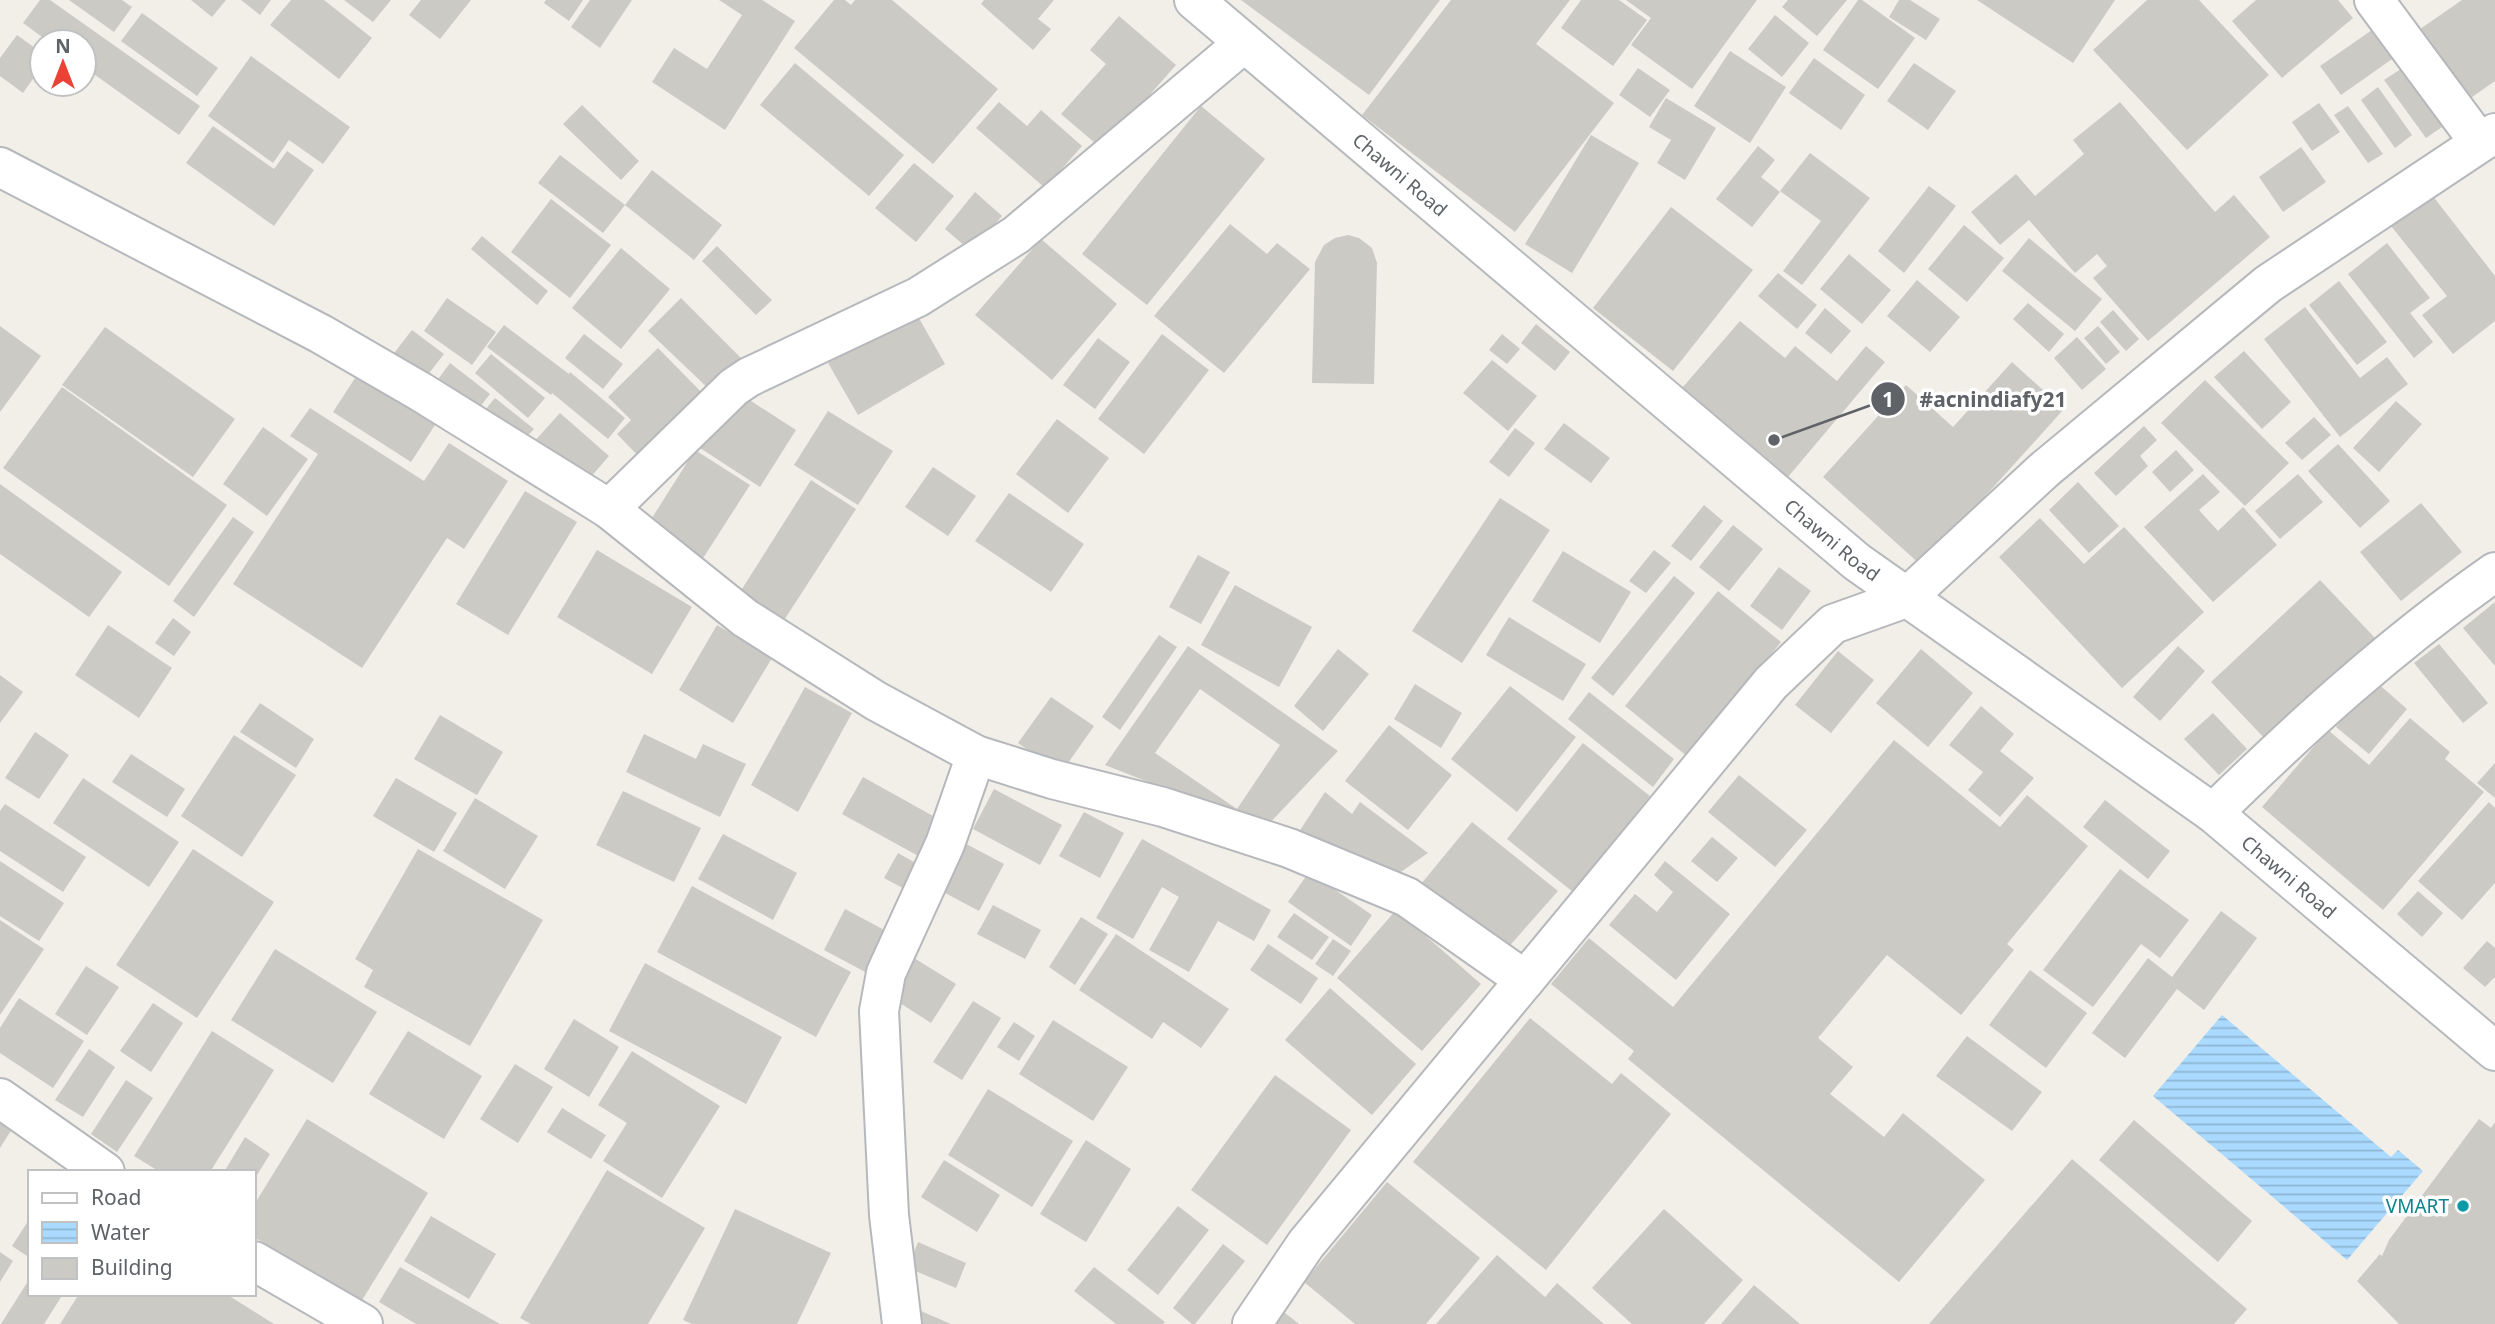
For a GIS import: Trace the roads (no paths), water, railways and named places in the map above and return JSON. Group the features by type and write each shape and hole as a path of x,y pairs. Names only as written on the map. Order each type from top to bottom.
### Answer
{"street":[{"path":"1252,1324 1306,1244 1525,980 1772,683 1833,624 1906,598 2044,470 2268,284 2487,137 2374,0"},
{"name":"Chawni Road","path":"1207,4 1244,43 1857,562 2213,813 2495,1051"},
{"path":"609,509 734,387 749,377 918,297 1016,235 1244,43"},
{"path":"0,167 321,334 421,392 609,509 745,618 876,701 976,755 1052,779 1163,807 1301,853 1407,897 1525,980"},
{"path":"2213,813 2290,738 2392,649 2494,576"},
{"path":"902,1324 889,1215 879,1011 886,973 945,844 976,755"},
{"path":"0,1098 102,1170"},
{"path":"256,1262 363,1324"}],"water":[{"path":"2222,1015 2391,1157 2398,1150 2423,1171 2347,1260 2153,1096"}],"place":[{"name":"#acnindiafy21","path":"1774,440"},
{"name":"VMART","path":"2463,1206"}]}
